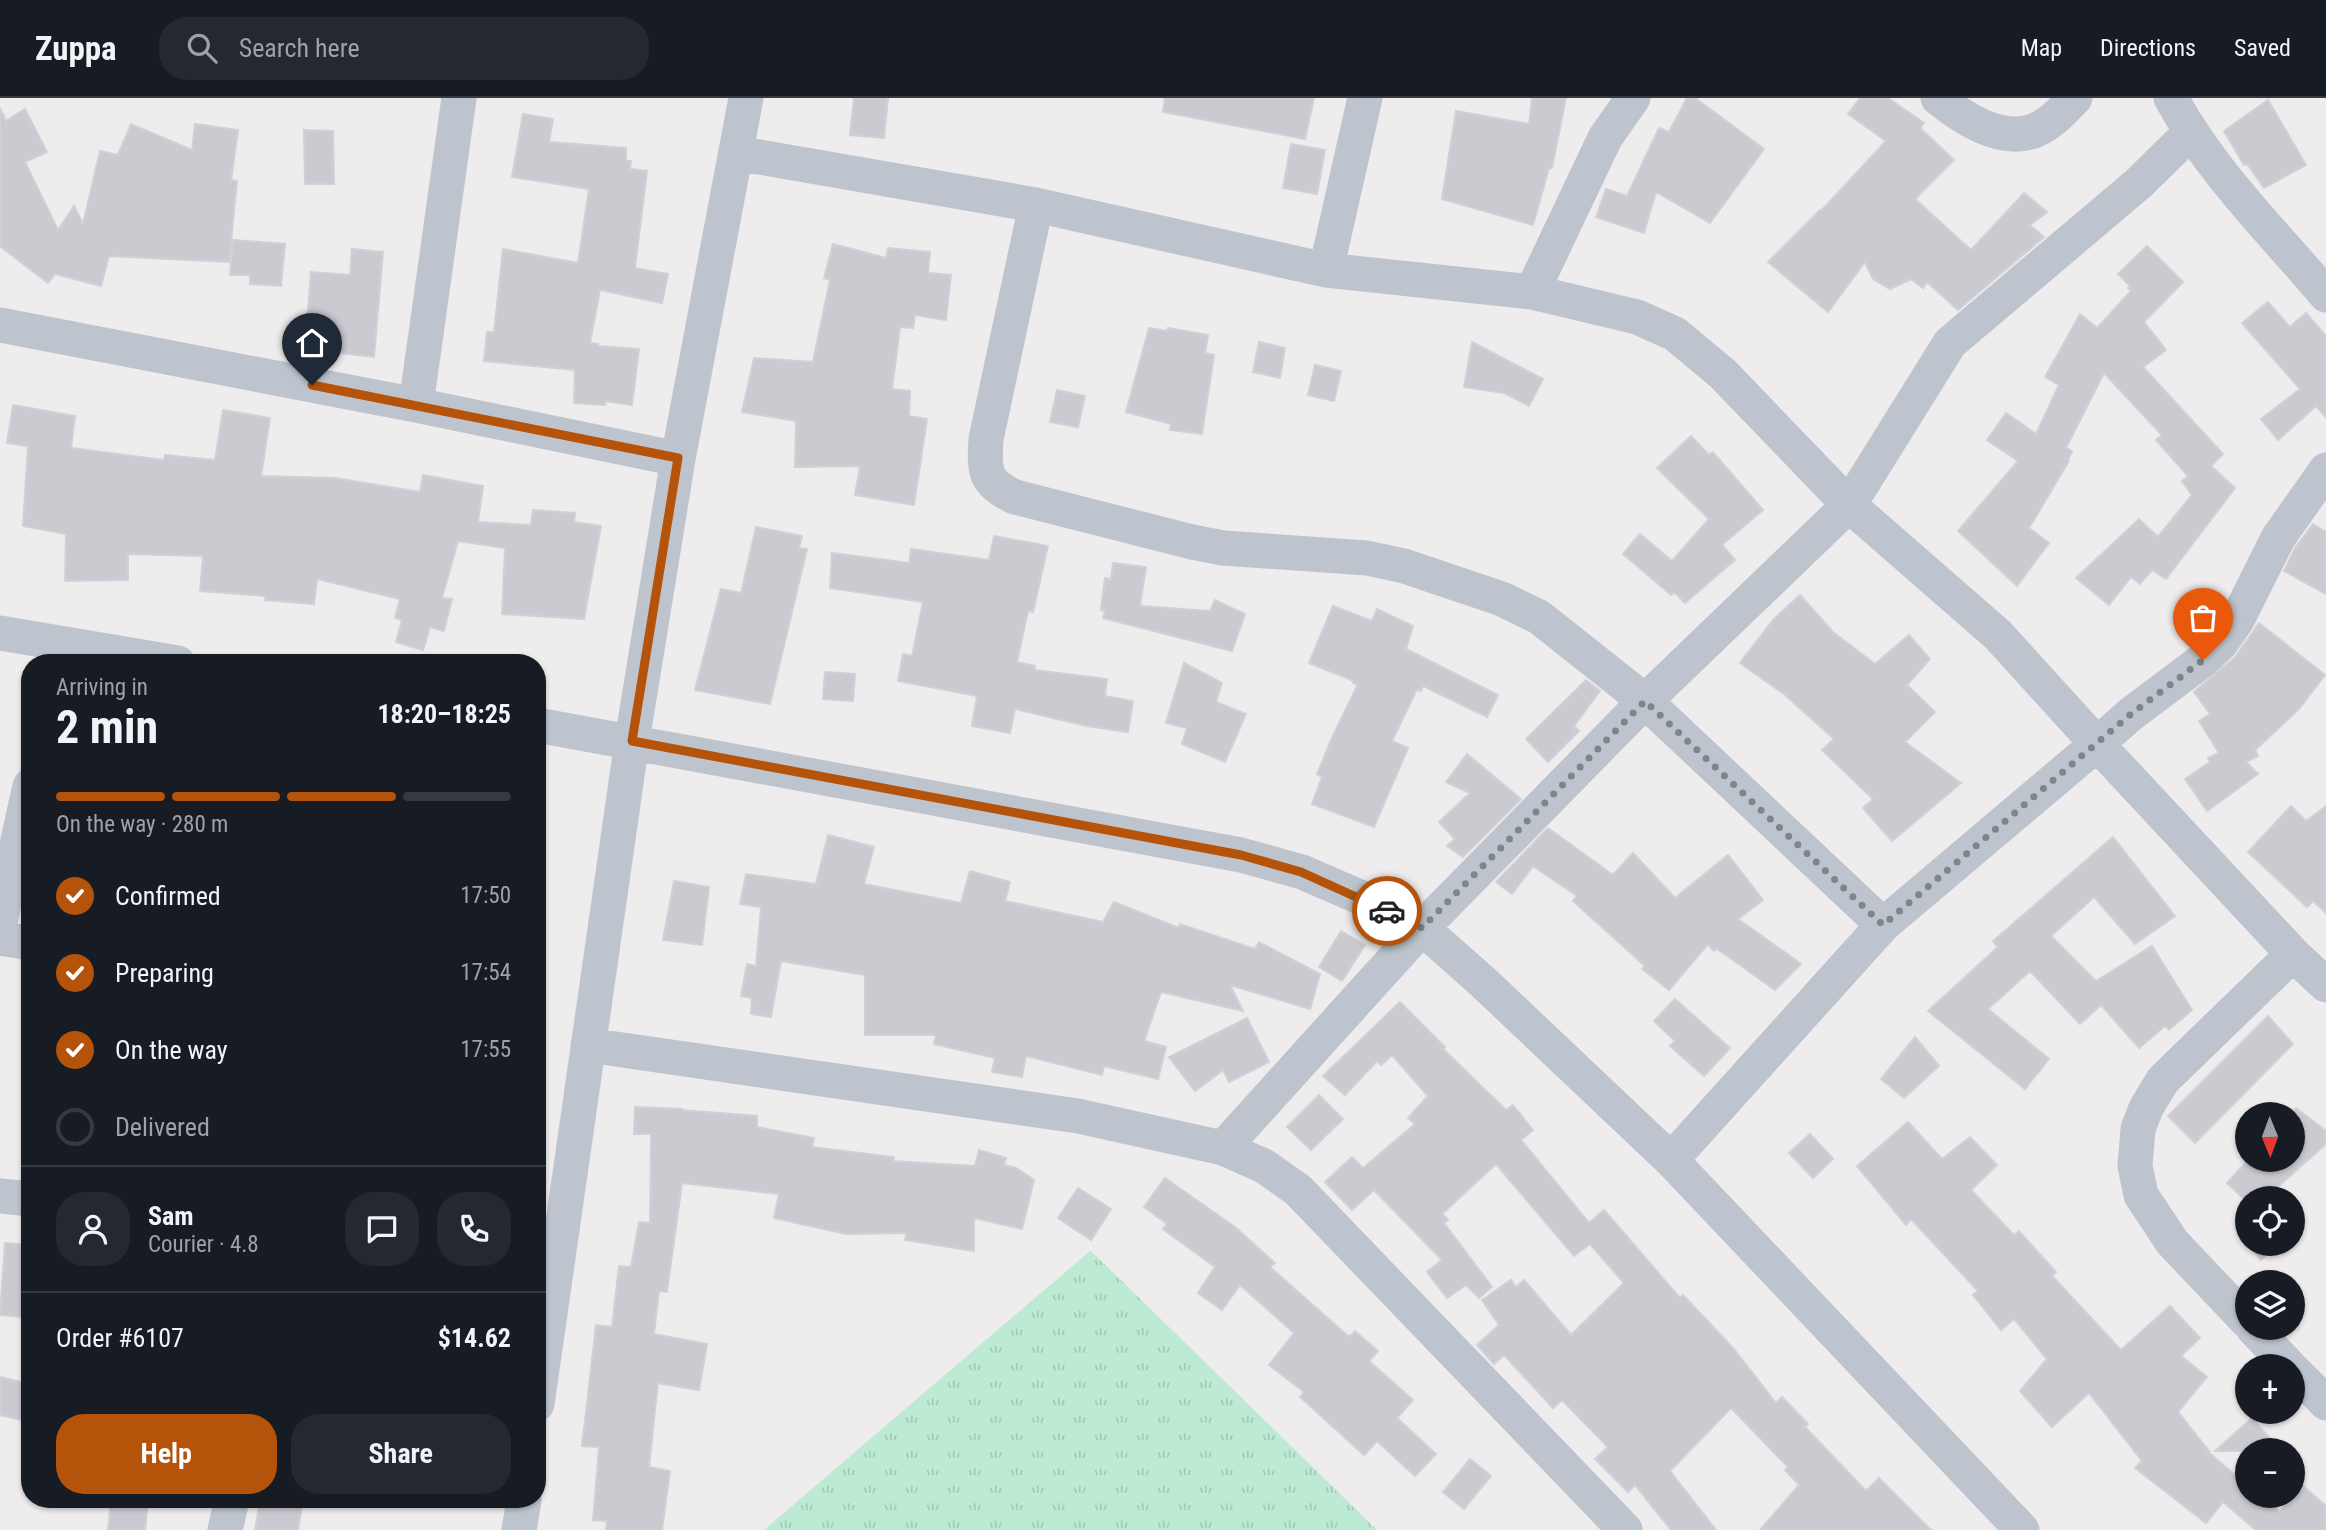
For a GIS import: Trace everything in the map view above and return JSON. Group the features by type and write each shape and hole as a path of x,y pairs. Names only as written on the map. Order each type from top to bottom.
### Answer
{"street":[{"path":"416,405 460,98"},
{"path":"546,1341 632,741 678,458 746,98"},
{"path":"1326,270 1365,98"},
{"path":"1532,292 1605,138 1633,98"},
{"path":"1938,98 1970,122 2011,135 2042,128 2075,98"},
{"path":"2171,98 2190,132 2248,205 2326,295"},
{"path":"1223,1148 1422,928 1645,701 1849,505 1950,343 2139,183 2190,132"},
{"path":"736,153 1036,205 1326,270 1532,292 1637,317 1675,334 1723,374 1849,505 1998,635 2293,954 2326,985"},
{"path":"1036,205 986,439 986,473 1000,490 1015,497 1223,548 1367,558 1404,566 1502,599 1539,617 1645,701 1883,925"},
{"path":"0,325 678,458"},
{"path":"1671,1160 1883,925 2131,714 2203,660 2221,643 2237,620 2278,538 2326,470"},
{"path":"0,633 59,653"},
{"path":"546,727 1241,855 1301,872 1422,928 1671,1160 2022,1530"},
{"path":"0,922 21,827"},
{"path":"0,938 21,942"},
{"path":"2235,1308 2172,1242 2140,1195 2135,1166 2138,1129 2162,1080 2293,954"},
{"path":"588,1045 1078,1116 1223,1148 1264,1166 1298,1190 1625,1530"},
{"path":"0,1196 21,1198"},
{"path":"2264,1340 2278,1354"},
{"path":"2305,1382 2326,1403"},
{"path":"225,1530 230,1508"},
{"path":"519,1530 523,1508"}],"green space":[{"path":"1090,1251 1377,1530 764,1530"}],"building":[{"path":"854,98 888,98 884,138 850,135"},
{"path":"1165,98 1314,98 1305,139 1163,112"},
{"path":"1532,98 1566,98 1552,168 1549,168 1533,225 1442,199 1456,111 1529,124"},
{"path":"1687,98 1695,98 1764,149 1710,223 1656,192 1644,233 1596,217 1606,189 1627,196 1659,128 1669,132"},
{"path":"1860,98 1888,98 1924,123 1920,128 1954,160 1915,199 1971,250 2024,193 2047,212 2030,225 2044,237 1958,310 1927,282 1923,288 1911,279 1890,289 1873,279 1865,262 1828,312 1768,262 1821,211 1886,141 1848,114"},
{"path":"2268,100 2306,165 2264,188 2247,164 2244,165 2224,131"},
{"path":"0,108 6,121 25,109 47,152 25,162 58,230 74,206 83,224 100,151 118,155 131,124 192,150 195,124 238,130 231,180 237,181 229,262 109,256 101,286 55,274 48,283 0,246"},
{"path":"523,114 553,119 549,142 626,148 626,161 631,161 630,169 647,171 635,268 668,274 662,303 600,290 590,343 598,344 597,346 639,349 632,405 605,401 605,405 574,403 575,370 484,361 487,332 494,332 503,249 578,263 589,189 512,177"},
{"path":"304,130 333,131 334,184 305,184"},
{"path":"1291,144 1325,150 1317,194 1283,188"},
{"path":"233,240 285,244 281,286 250,284 250,275 230,275"},
{"path":"833,244 886,258 888,248 930,252 928,273 951,275 946,320 915,315 913,328 900,327 892,389 910,391 909,416 927,419 914,505 855,495 860,466 795,467 796,421 742,412 754,358 813,362 830,280 824,278"},
{"path":"2147,246 2183,282 2144,322 2166,350 2143,367 2223,454 2211,466 2235,488 2166,579 2152,570 2140,584 2131,577 2109,605 2076,578 2139,519 2158,537 2192,495 2182,481 2188,476 2156,440 2162,435 2104,373 2066,448 2072,451 2069,461 2029,528 2049,543 2017,586 1958,531 2018,461 1987,440 2006,413 2036,434 2059,385 2045,377 2080,314 2097,328 2131,291 2128,288 2130,286 2118,274"},
{"path":"352,249 383,252 374,357 305,349 311,272 350,275"},
{"path":"2268,302 2290,327 2306,313 2326,336 2326,417 2316,406 2278,440 2261,419 2300,389 2242,323"},
{"path":"1149,328 1167,331 1168,328 1208,335 1205,353 1214,355 1202,434 1170,430 1171,424 1126,412"},
{"path":"1259,342 1285,348 1280,378 1253,372"},
{"path":"1472,342 1543,379 1529,406 1504,393 1464,387"},
{"path":"1315,365 1341,371 1334,401 1308,395"},
{"path":"1057,390 1085,396 1078,427 1050,422"},
{"path":"13,405 75,416 71,448 164,460 165,455 215,460 223,410 270,418 261,476 335,478 420,492 423,475 483,486 478,522 531,525 533,510 575,513 574,522 601,526 584,619 502,614 505,548 458,541 442,598 452,599 444,631 430,627 423,650 396,642 402,620 395,618 400,599 317,579 314,604 265,600 266,596 200,591 203,556 128,554 128,580 65,581 66,534 23,526 28,446 7,443"},
{"path":"1691,436 1709,455 1713,452 1763,510 1722,545 1735,560 1685,603 1674,592 1671,595 1623,554 1640,534 1672,561 1709,519 1657,468"},
{"path":"2313,524 2326,532 2326,594 2284,571 2295,548"},
{"path":"756,527 802,536 799,548 807,549 770,704 695,690 721,589 741,593"},
{"path":"994,536 1048,546 1033,612 1028,611 1017,662 1035,666 1034,670 1107,679 1105,696 1133,701 1128,732 1087,726 1015,709 1010,733 972,726 977,696 898,681 903,654 912,656 923,602 830,588 832,553 909,563 911,549 989,560"},
{"path":"1113,563 1146,567 1140,606 1210,611 1215,600 1245,614 1232,651 1103,618 1105,611 1101,610 1105,578 1111,579"},
{"path":"1800,595 1833,632 1875,664 1909,635 1930,659 1907,685 1935,712 1905,742 1961,783 1892,841 1863,808 1873,799 1822,750 1834,739 1784,694 1740,663 1773,620"},
{"path":"1333,606 1372,621 1377,609 1413,626 1406,649 1498,695 1487,717 1423,686 1421,691 1417,689 1392,741 1408,748 1374,827 1312,804 1322,777 1317,774 1358,684 1309,663"},
{"path":"2259,623 2325,675 2298,710 2255,750 2258,756 2246,762 2258,774 2207,811 2185,779 2210,762 2208,758 2219,753 2199,721 2210,714 2194,692 2235,657"},
{"path":"1184,663 1222,683 1216,702 1246,714 1225,762 1182,744 1187,728 1166,723"},
{"path":"825,672 855,674 853,701 823,699"},
{"path":"1586,680 1600,691 1574,726 1579,731 1548,762 1526,739"},
{"path":"1467,754 1521,799 1463,857 1447,846 1455,839 1439,822 1470,793 1446,782"},
{"path":"2291,806 2306,821 2326,806 2326,913 2313,901 2307,907 2248,852"},
{"path":"1548,828 1613,875 1633,853 1675,898 1728,855 1763,900 1738,919 1801,964 1775,990 1716,948 1714,951 1708,944 1669,990 1642,969 1645,966 1573,901 1577,896 1533,866 1512,894 1496,882"},
{"path":"828,835 874,847 864,884 961,903 970,871 1010,882 1005,901 1103,922 1114,902 1179,928 1180,924 1255,949 1259,942 1320,974 1310,1009 1230,985 1243,1011 1161,992 1144,1041 1166,1047 1158,1079 1104,1066 1102,1075 1026,1056 1022,1077 992,1072 995,1058 934,1044 936,1035 865,1035 865,975 781,961 771,1017 751,1014 752,998 741,996 747,964 756,966 761,907 740,904 746,874 816,884"},
{"path":"2113,837 2175,916 2135,944 2094,897 2051,936 2096,981 2152,946 2192,1010 2169,1030 2165,1026 2139,1048 2101,1005 2080,1024 2030,971 1988,1009 2049,1059 2025,1089 1928,1011 1998,947 1993,941"},
{"path":"674,881 709,887 702,945 663,940"},
{"path":"1341,931 1365,945 1342,981 1319,967"},
{"path":"1675,999 1730,1048 1704,1076 1670,1046 1675,1041 1654,1021"},
{"path":"1400,1002 1445,1047 1443,1049 1506,1110 1513,1105 1533,1130 1521,1140 1589,1223 1604,1210 1680,1298 1683,1295 1733,1348 1776,1403 1782,1397 1808,1424 1805,1427 1866,1491 1879,1478 1931,1530 1760,1530 1799,1485 1785,1470 1788,1467 1731,1408 1670,1471 1716,1530 1671,1530 1635,1485 1628,1492 1595,1459 1608,1447 1562,1400 1553,1408 1504,1355 1494,1364 1477,1345 1499,1325 1482,1300 1511,1280 1516,1287 1524,1280 1571,1335 1624,1283 1590,1244 1574,1256 1496,1164 1442,1214 1448,1220 1444,1223 1492,1287 1479,1298 1466,1285 1447,1298 1427,1272 1442,1260 1374,1190 1352,1210 1325,1182 1352,1157 1363,1168 1415,1124 1408,1118 1428,1096 1392,1055 1381,1065 1377,1061 1345,1095 1323,1076"},
{"path":"2268,1016 2293,1044 2195,1143 2168,1116"},
{"path":"1247,1018 1269,1062 1229,1082 1223,1070 1195,1091 1169,1057"},
{"path":"1915,1037 1939,1066 1904,1098 1881,1079"},
{"path":"1319,1095 1343,1119 1311,1150 1287,1127"},
{"path":"635,1107 757,1116 757,1127 814,1138 812,1147 894,1157 893,1161 975,1166 979,1150 1006,1158 1004,1165 1016,1168 1034,1180 1022,1229 974,1218 974,1251 905,1240 907,1233 846,1234 774,1218 779,1194 682,1183 667,1292 659,1291 654,1334 707,1344 699,1390 658,1383 649,1467 670,1471 662,1530 606,1530 607,1521 593,1520 599,1447 582,1446 596,1325 612,1327 619,1266 631,1267 639,1222 650,1223 651,1134 634,1134"},
{"path":"2305,1115 2326,1131 2326,1144 2305,1163"},
{"path":"1908,1122 1942,1159 1970,1137 1997,1165 1971,1190 2014,1235 2019,1231 2056,1272 2052,1276 2121,1350 2170,1306 2200,1338 2181,1356 2207,1377 2178,1412 2207,1451 2235,1475 2235,1508 2275,1508 2280,1512 2284,1508 2305,1508 2305,1488 2326,1506 2326,1530 2256,1530 2223,1502 2206,1523 2135,1468 2142,1461 2089,1393 2052,1427 2020,1391 2047,1359 2014,1319 2001,1330 1973,1295 1978,1291 1911,1219 1906,1225 1857,1166"},
{"path":"1810,1134 1833,1159 1813,1178 1789,1153"},
{"path":"2237,1172 2294,1172 2279,1186 2235,1186 2235,1191 2227,1183"},
{"path":"1165,1178 1235,1227 1275,1263 1270,1267 1349,1337 1355,1331 1378,1351 1369,1361 1413,1400 1397,1418 1436,1454 1415,1476 1377,1441 1364,1455 1300,1397 1304,1392 1269,1365 1294,1333 1240,1285 1222,1310 1198,1293 1215,1267 1163,1229 1167,1224 1144,1207"},
{"path":"1078,1188 1111,1209 1091,1240 1058,1218"},
{"path":"5,1243 21,1244 21,1317 0,1315"},
{"path":"0,1377 21,1382 21,1420 0,1415"},
{"path":"2245,1424 2257,1424 2270,1438 2235,1438 2235,1451 2215,1451"},
{"path":"1470,1459 1491,1476 1464,1509 1443,1492"},
{"path":"110,1508 147,1508 145,1530 108,1530"},
{"path":"259,1508 302,1508 298,1530 255,1530"}],"way so far":[{"path":"1387,911 1422,928 1645,701 1883,925 2131,714 2203,660"}],"route":[{"path":"312,385 678,458 632,741 1241,855 1301,872 1387,911"}]}
